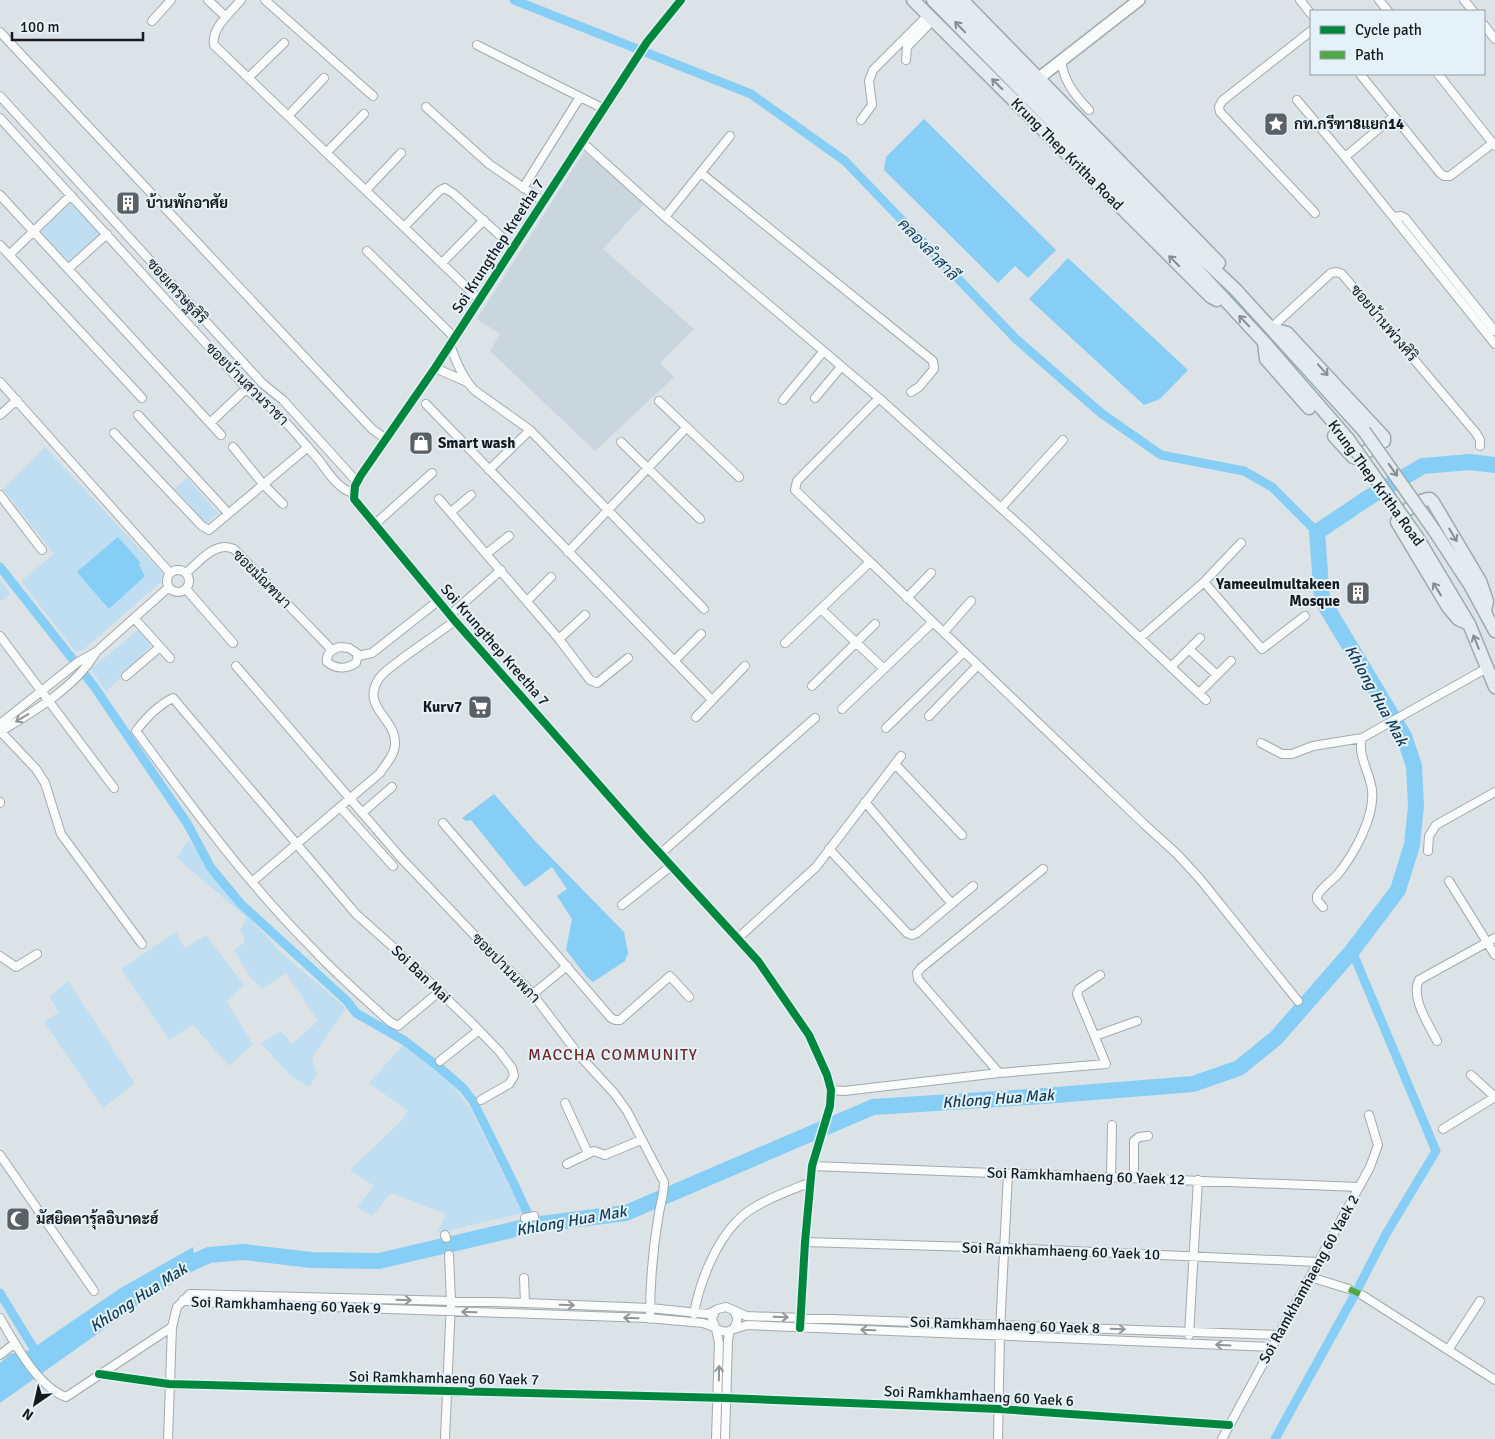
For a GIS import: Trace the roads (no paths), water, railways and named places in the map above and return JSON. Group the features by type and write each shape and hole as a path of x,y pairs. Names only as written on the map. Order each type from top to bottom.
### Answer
{"main road":[{"name":"Krung Thep Kritha Road","path":"933,0 1190,262 1224,301 1264,342 1348,439 1417,537 1469,624 1495,687"},
{"name":"Krung Thep Kritha Road","path":"948,0 1198,254 1236,290 1364,431 1434,530 1485,611 1495,631"},
{"name":"Krung Thep Kritha Road","path":"962,0 1230,275 1236,290"},
{"name":"Krung Thep Kritha Road","path":"916,2 1210,298 1224,301"},
{"path":"1264,342 1266,359 1353,457 1359,457 1382,443 1384,438 1287,333 1272,329"},
{"path":"1469,624 1458,619 1448,607 1396,522 1399,517 1424,500 1430,499 1433,502 1480,581 1487,601 1485,611"}],"street":[{"path":"152,21 172,0"},
{"path":"208,0 226,17"},
{"path":"241,0 215,33 214,45 479,299"},
{"path":"265,0 373,96"},
{"name":"Soi Krungthep Kreetha 7","path":"681,0 647,42 435,368 357,482 353,493 356,505 452,618 660,854 758,961 809,1035 827,1075 831,1090 830,1106 812,1166 800,1328"},
{"path":"1039,78 1138,0"},
{"path":"1300,0 1310,13"},
{"path":"1379,0 1387,10"},
{"path":"1464,0 1472,10"},
{"path":"906,60 907,47 931,18"},
{"path":"861,120 872,105 869,81 873,70 931,18"},
{"path":"1485,26 1495,40"},
{"path":"0,32 373,431 386,439"},
{"path":"1310,32 1222,101 1219,107 1220,112 1315,213"},
{"path":"248,78 284,43"},
{"path":"477,45 604,109"},
{"path":"1061,60 1069,87 1089,110"},
{"path":"1361,75 1440,173 1444,176 1450,176 1494,145 1439,75"},
{"path":"288,116 324,78"},
{"name":"ซอยเศรษฐสิริ","path":"0,96 262,383 283,400 357,482"},
{"path":"523,188 580,97"},
{"path":"1297,100 1394,217 1495,344"},
{"path":"426,107 489,164 544,201"},
{"path":"326,153 364,114"},
{"path":"1345,157 1394,116"},
{"name":"ซอยบ้านสวนราชา","path":"0,118 252,394 265,401 308,447 344,491 353,493"},
{"path":"665,217 730,136"},
{"path":"582,142 665,217 879,398 1001,508 1206,700"},
{"path":"366,190 401,153"},
{"path":"701,173 933,361 934,369 919,387 911,392"},
{"path":"404,227 439,191 445,188 503,238"},
{"path":"0,195 221,435"},
{"path":"9,254 71,195"},
{"path":"1394,217 1401,216 1406,218 1495,331"},
{"path":"442,263 484,220"},
{"path":"68,269 107,234"},
{"path":"0,245 142,398"},
{"path":"367,251 452,342 455,359 467,382 474,390 530,430 704,609"},
{"name":"ซอยบ้านพ่วงศิริ","path":"1272,329 1331,273 1337,272 1342,274 1476,433 1480,440 1480,446"},
{"path":"783,400 823,352"},
{"path":"815,398 841,367"},
{"path":"435,368 467,382"},
{"path":"0,382 170,573"},
{"path":"210,423 247,388"},
{"path":"879,398 797,481 795,490 1188,865 1221,903 1298,1001"},
{"path":"0,415 17,400"},
{"path":"659,401 739,477"},
{"path":"426,404 712,700"},
{"path":"138,415 228,513"},
{"path":"568,552 687,427"},
{"path":"489,470 530,430"},
{"path":"114,433 205,529 209,530 308,447"},
{"path":"1001,508 1063,440"},
{"path":"621,442 700,519"},
{"path":"233,447 263,484 283,504"},
{"path":"374,525 432,473"},
{"path":"0,495 42,550"},
{"path":"451,512 470,495"},
{"path":"440,499 559,638 594,683 597,683 628,658"},
{"path":"486,554 509,536"},
{"path":"1140,638 1204,582 1241,543"},
{"name":"ซอยมัณฑนา","path":"186,573 216,549 223,546 234,549 332,650 326,657 327,662 336,667 350,666 356,662 358,656"},
{"path":"785,643 870,562"},
{"path":"180,570 186,573 189,583 186,589 176,592 169,588 167,582 170,573 180,570"},
{"path":"439,992 398,1026 390,1022 313,949 252,882 380,773 393,752 395,743 392,728 374,703 372,694 378,678 452,618 501,570"},
{"path":"907,598 931,573"},
{"path":"527,600 551,577"},
{"path":"1204,582 1262,649 1305,616"},
{"path":"1,728 62,674 96,652 169,588"},
{"path":"186,589 233,643"},
{"path":"332,650 344,647 353,650 358,656 372,653 438,601"},
{"path":"944,632 971,601"},
{"path":"821,609 884,669"},
{"path":"559,638 585,615"},
{"path":"134,618 170,658"},
{"path":"842,709 933,622"},
{"path":"812,686 875,624"},
{"path":"674,661 701,634"},
{"path":"0,636 114,788"},
{"path":"1171,667 1200,638"},
{"path":"126,676 160,647"},
{"path":"1189,649 1217,675"},
{"path":"1,728 49,700 86,669 96,652"},
{"path":"886,728 964,652"},
{"path":"1199,693 1231,661"},
{"path":"929,716 978,665"},
{"name":"ซอยปานนพภา","path":"236,666 414,871 533,994 579,1055 614,1093 627,1111 664,1182 664,1192 659,1213 650,1319"},
{"path":"696,717 745,666"},
{"path":"1261,743 1282,754 1292,754 1313,746 1362,738 1487,668"},
{"name":"Soi Ban Mai","path":"252,882 190,805 136,731 146,718 166,701 173,698 356,914 499,1051 512,1068 514,1076 509,1084 481,1100"},
{"path":"660,854 816,718"},
{"path":"1,728 36,769 45,783 61,834 142,944"},
{"path":"1323,907 1317,900 1317,896 1337,876 1352,854 1371,807 1372,791 1360,745 1362,738"},
{"path":"737,939 816,867 901,756"},
{"path":"895,764 962,834"},
{"path":"362,813 392,787"},
{"path":"1428,851 1429,836 1436,825 1495,792"},
{"path":"866,802 952,904"},
{"path":"340,806 393,866"},
{"path":"443,823 611,1018 620,1020 670,976 689,997"},
{"path":"829,849 906,933 912,935 918,934 973,886"},
{"path":"622,906 672,866"},
{"path":"999,1073 918,979 917,973 1043,869"},
{"path":"1449,881 1491,940 1495,954"},
{"path":"1437,1041 1421,1010 1417,983 1419,980 1491,940"},
{"path":"0,956 16,967 37,954"},
{"path":"533,994 567,966"},
{"path":"831,1090 844,1091 999,1073 1106,1064 1077,994 1080,989 1100,975"},
{"path":"1095,1036 1137,1021"},
{"path":"440,1061 479,1030"},
{"path":"1443,1129 1495,1097 1471,1075"},
{"path":"565,1103 588,1153"},
{"name":"Soi Ramkhamhaeng 60 Yaek 2","path":"1222,1439 1370,1167 1378,1145 1369,1115"},
{"path":"1112,1125 1112,1177"},
{"path":"1134,1178 1134,1141 1139,1137 1148,1136"},
{"path":"567,1164 588,1153 598,1151 605,1155 641,1140"},
{"path":"0,1154 94,1290"},
{"name":"Soi Ramkhamhaeng 60 Yaek 12","path":"812,1166 1360,1187"},
{"path":"998,1439 1000,1325 1008,1174"},
{"path":"1189,1344 1198,1180"},
{"path":"694,1314 696,1298 716,1250 737,1220 767,1200 811,1182"},
{"path":"525,1218 534,1216"},
{"name":"Soi Ramkhamhaeng 60 Yaek 10","path":"805,1242 1005,1248 1318,1262"},
{"path":"445,1439 451,1301 449,1255"},
{"path":"1310,1277 1349,1289"},
{"path":"524,1278 525,1304"},
{"name":"Soi Ramkhamhaeng 60 Yaek 9","path":"183,1300 190,1294 650,1308 694,1314 708,1314 715,1311"},
{"path":"1362,1295 1495,1380"},
{"path":"168,1439 172,1327 174,1314 183,1300"},
{"name":"Soi Ramkhamhaeng 60 Yaek 9","path":"183,1300 192,1302 650,1319 703,1323 715,1328"},
{"path":"1448,1350 1480,1301"},
{"path":"716,1439 722,1398 728,1340 738,1322 733,1310 722,1307 715,1311 712,1319 720,1343 722,1398 725,1439"},
{"name":"Soi Ramkhamhaeng 60 Yaek 8","path":"733,1310 746,1316 1278,1335"},
{"path":"0,1318 41,1379 57,1394 66,1397 172,1327"},
{"path":"896,1321 896,1332"},
{"name":"Soi Ramkhamhaeng 60 Yaek 8","path":"732,1330 746,1325 1272,1347"},
{"path":"715,1328 721,1332 732,1330"},
{"path":"1096,1328 1096,1340"},
{"path":"0,1355 17,1345"},
{"name":"Soi Ramkhamhaeng 60 Yaek 7","path":"99,1374 169,1384 722,1398"},
{"name":"Soi Ramkhamhaeng 60 Yaek 6","path":"722,1398 999,1409 1229,1425"}],"water":[{"path":"924,119 1056,250 1028,278 1015,266 998,283 884,170 886,157"},
{"path":"1068,258 1188,370 1160,399 1144,405 1029,299"},
{"path":"118,537 140,562 139,565 145,576 109,609 77,572"},
{"path":"494,794 535,841 624,932 628,953 625,961 593,982 566,950 572,919 557,896 567,889 552,867 525,887 471,820 466,821 462,818"},
{"path":"193,1247 196,1269 138,1305 0,1403 0,1363 10,1354 30,1350 119,1289"}],"waterway":[{"name":"คลองลำสาลี","path":"514,0 751,94 845,161 1016,339 1101,413 1161,455 1244,471 1272,487 1317,532"},
{"name":"Khlong Hua Mak","path":"174,1271 209,1255 243,1252 311,1260 379,1261 533,1225 626,1213 873,1107 1193,1084 1239,1068 1276,1038 1352,951 1398,890 1412,845 1416,806 1414,766 1404,736 1322,600 1317,532 1371,496 1423,466 1470,462 1495,465"},
{"path":"0,567 93,685 187,823 211,868 241,904 347,1001 356,1013 405,1041 463,1088 473,1101 533,1225"},
{"path":"1275,1439 1386,1234 1436,1151 1352,951"},
{"path":"0,1293 39,1357"}],"place":[{"name":"กท.กรีฑา8แยก14","path":"1276,124"},
{"name":"บ้านพักอาศัย","path":"128,203"},
{"name":"Smart wash","path":"421,443"},
{"name":"Yameeulmultakeen Mosque","path":"1358,593"},
{"name":"Kurv7","path":"480,707"},
{"name":"มัสยิดดารุ้ลอิบาดะฮ์","path":"18,1219"}],"district":[{"name":"MACCHA COMMUNITY","path":"613,1054"}]}
